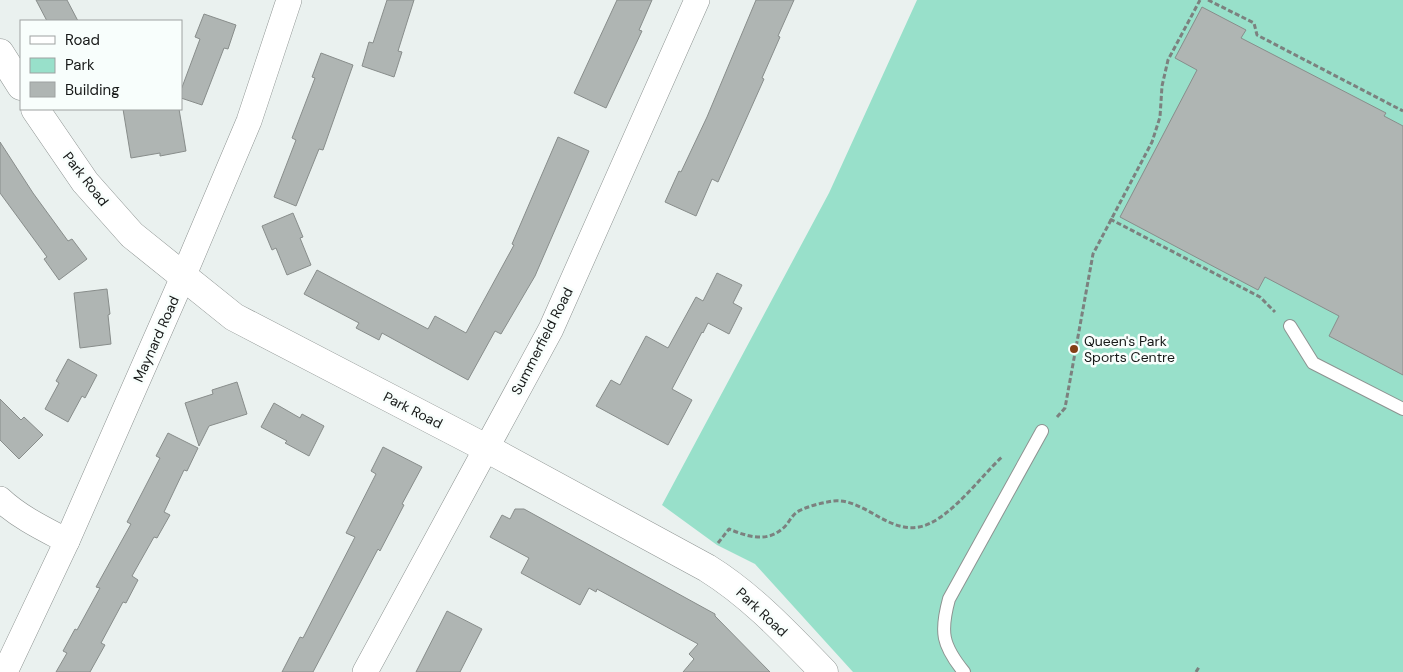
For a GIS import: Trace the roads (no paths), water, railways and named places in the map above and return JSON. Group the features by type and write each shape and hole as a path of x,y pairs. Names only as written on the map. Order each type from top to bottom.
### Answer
{"street":[{"name":"Maynard Road","path":"5,672 67,541 249,121 289,0"},
{"name":"Summerfield Road","path":"366,672 551,329 697,0"},
{"path":"0,53 20,84"},
{"name":"Park Road","path":"36,110 85,182 132,235 234,317 486,448 702,565 738,588 762,609 824,672"},
{"path":"0,498 8,506 37,525 67,541"}],"lane":[{"path":"1290,326 1313,363 1403,409"},
{"path":"964,672 952,657 944,638 943,620 949,599 1042,431"}],"place":[{"name":"Queen's Park Sports Centre","path":"1074,349"}]}
